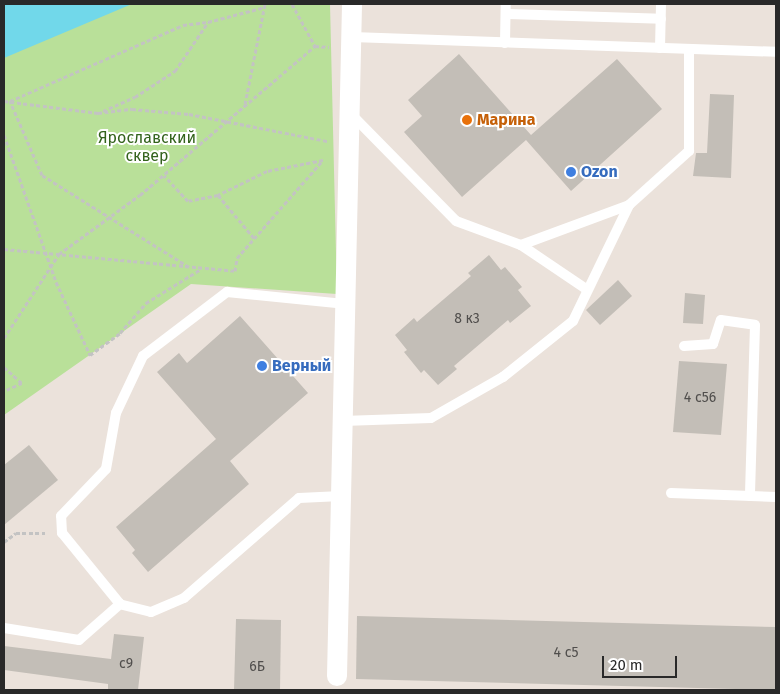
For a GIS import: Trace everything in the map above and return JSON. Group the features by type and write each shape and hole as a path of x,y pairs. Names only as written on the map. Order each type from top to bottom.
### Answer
{"street":[{"path":"337,676 352,4"}],"lane":[{"path":"660,48 662,4"},
{"path":"506,42 506,9 661,19"},
{"path":"352,43 506,42 776,52"},
{"path":"343,421 431,418 503,377 573,321 586,289 629,205 689,151 689,49"},
{"path":"350,113 456,221 521,245 586,289"},
{"path":"521,245 629,205"},
{"path":"342,496 299,498 184,598 151,612 120,604 62,533 61,516 106,469 116,413 143,356 227,292 346,304"},
{"path":"684,346 714,344 721,320 755,325 750,496"},
{"path":"671,493 776,497"},
{"path":"4,628 78,640 120,604"}],"path":[{"path":"292,4 315,46"},
{"path":"10,101 183,25 208,22 265,6 245,105"},
{"path":"98,113 135,97 174,71 208,22"},
{"path":"4,338 59,254 164,175 315,46 352,43"},
{"path":"4,101 98,113 132,109 190,114 349,145"},
{"path":"10,101 42,175 107,218 192,268"},
{"path":"4,135 51,268 90,354 120,333 146,303 201,269"},
{"path":"4,249 235,271 237,258 322,160 267,171 218,195 188,201 164,175"},
{"path":"218,195 254,238"},
{"path":"4,367 22,383 4,391"},
{"path":"4,542 16,533 62,533"}],"green space":[{"name":"Ярославский сквер","path":"4,4 330,4 337,294 191,284 4,415"}],"water":[{"path":"4,4 132,4 4,58"}],"building":[{"path":"459,54 531,135 617,59 662,109 571,191 526,140 462,197 404,132 422,116 408,100"},
{"path":"710,94 734,95 731,178 693,176 696,153 707,153"},
{"path":"489,255 501,270 505,267 522,287 518,290 531,306 510,323 508,320 454,366 457,369 438,385 424,370 421,373 404,352 407,350 395,335 414,318 417,322 471,276 468,273"},
{"path":"618,280 632,296 600,325 586,310"},
{"path":"685,293 705,295 703,324 683,323"},
{"path":"240,316 308,393 230,461 249,484 148,572 132,553 135,550 116,527 216,439 157,372 179,353 187,363"},
{"path":"679,361 727,364 721,435 673,432"},
{"path":"29,445 58,480 4,525 4,465"},
{"path":"357,616 776,627 776,690 356,679"},
{"path":"236,619 281,620 280,690 234,690"},
{"path":"114,634 144,637 138,690 108,690 108,684 4,670 4,646 111,659"}],"place":[{"name":"Марина","path":"467,120"},
{"name":"Ozon","path":"571,172"},
{"name":"Верный","path":"262,366"}]}
